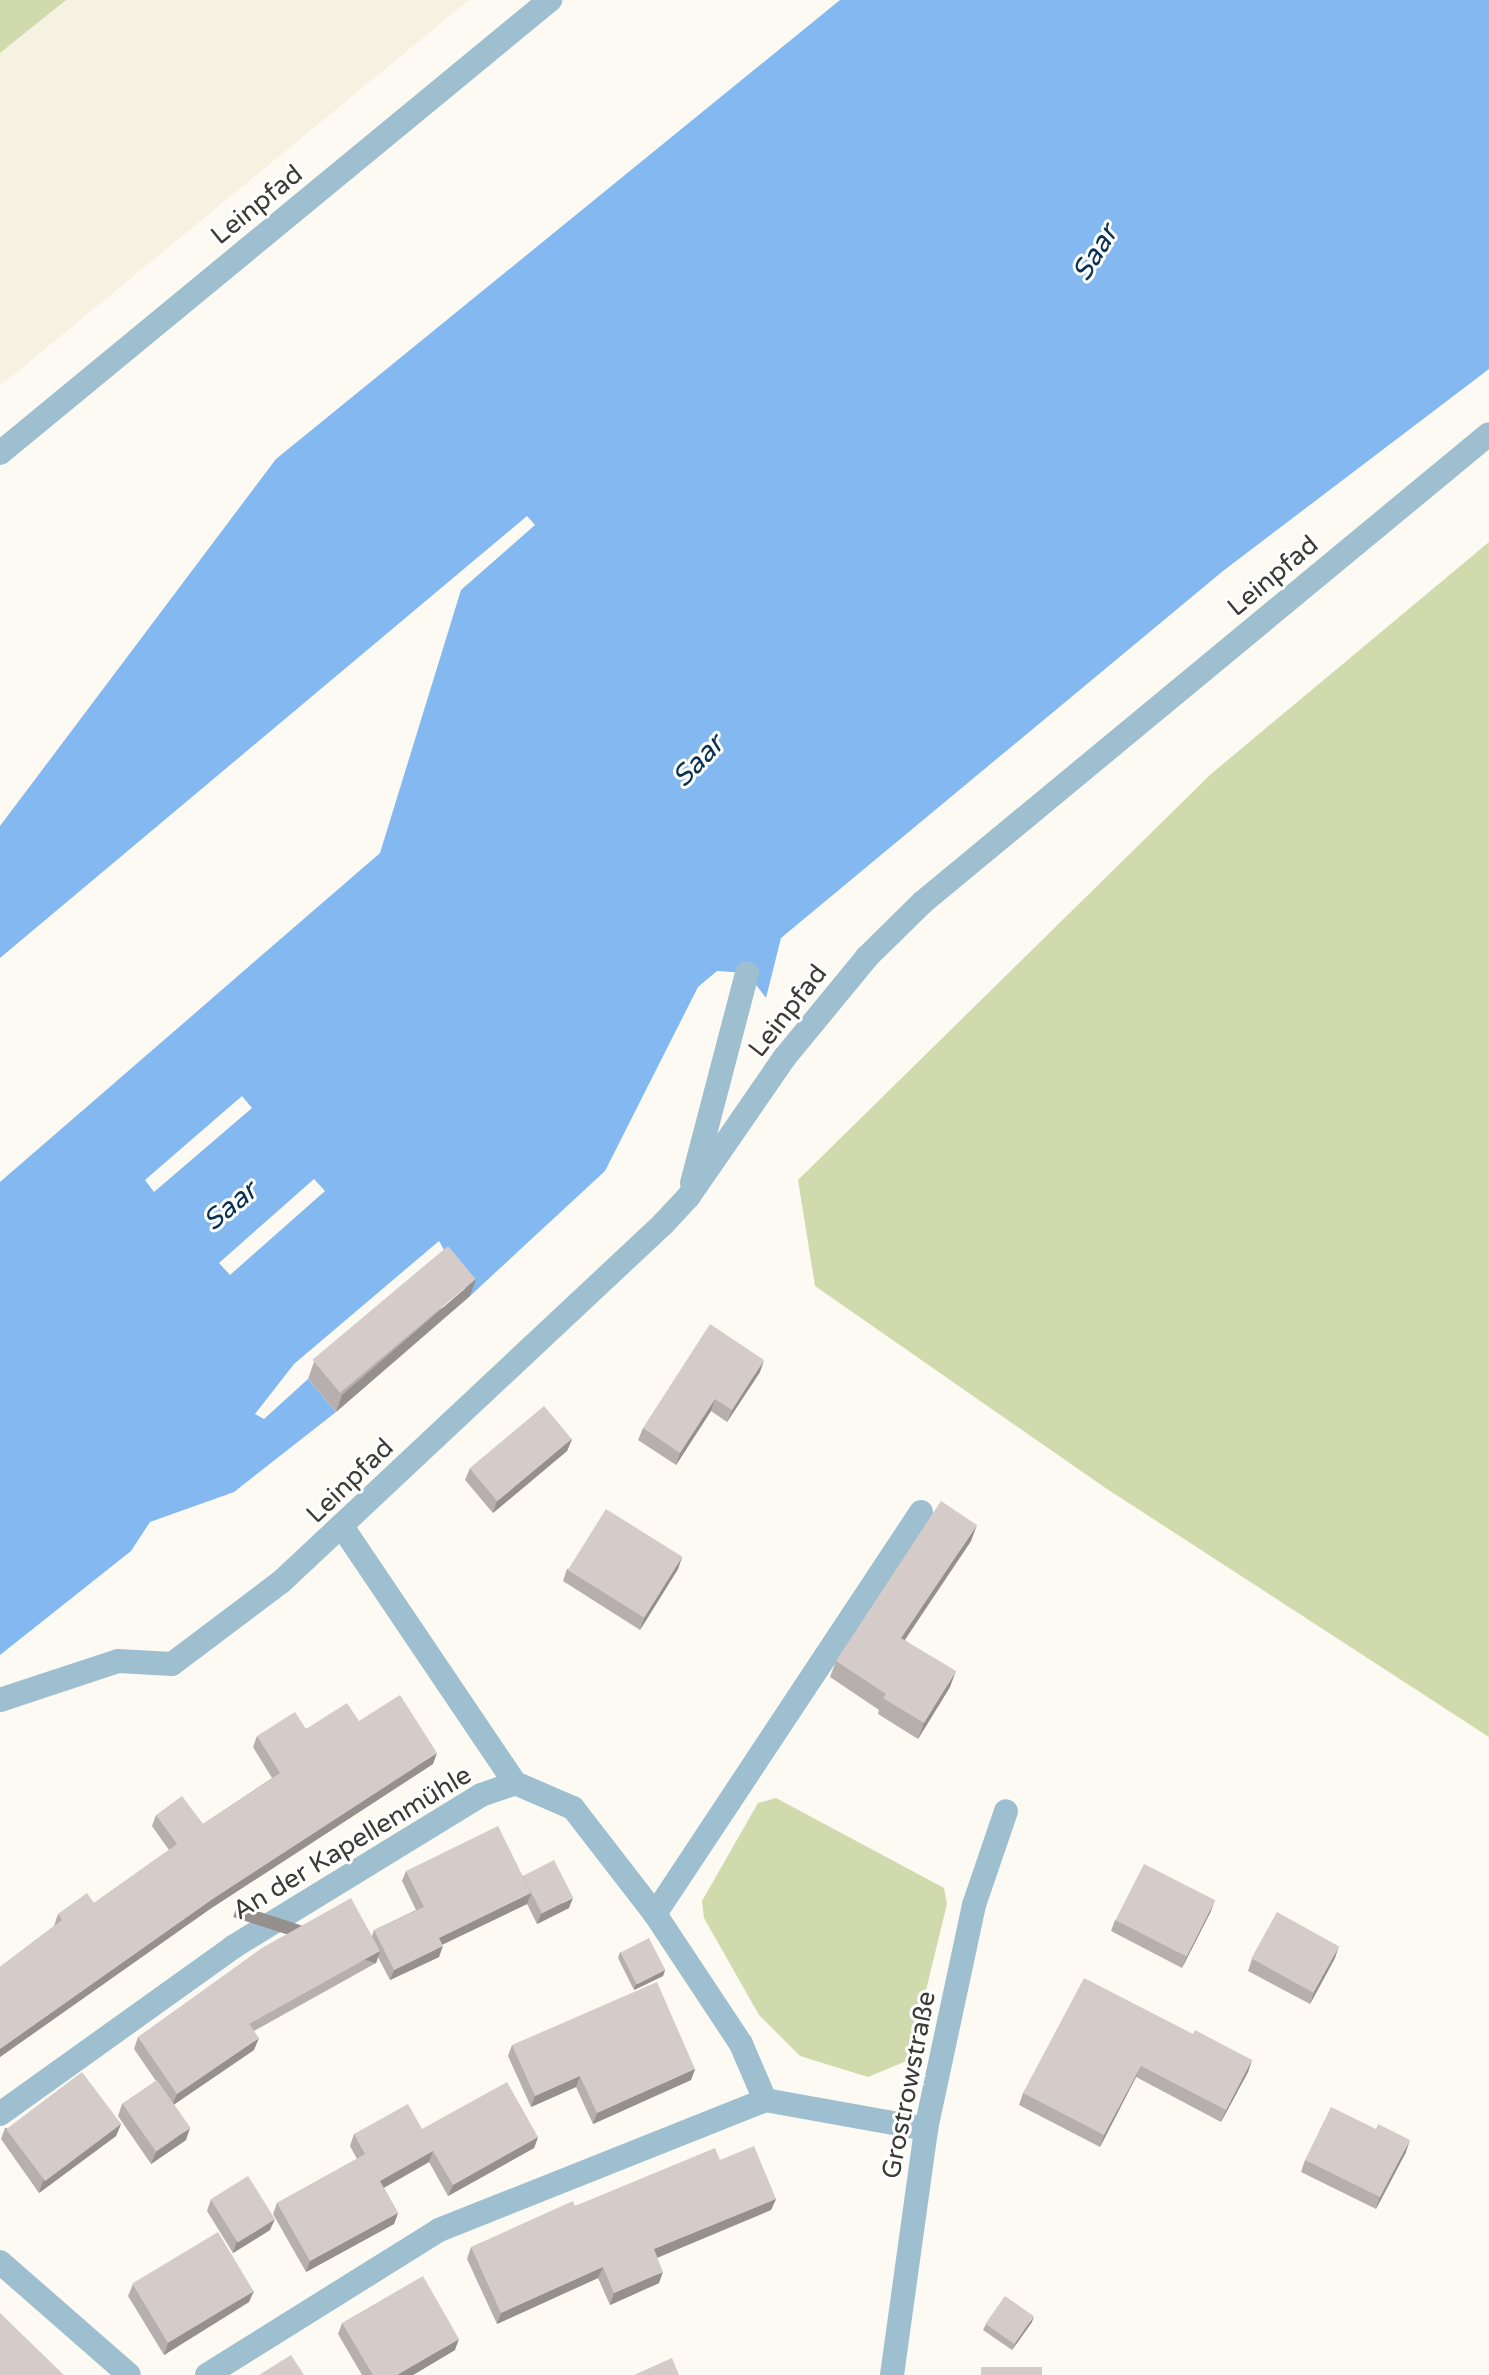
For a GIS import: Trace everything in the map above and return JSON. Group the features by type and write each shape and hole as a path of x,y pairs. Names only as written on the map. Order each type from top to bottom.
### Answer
{"street":[{"name":"Leinpfad","path":"0,453 550,0"},
{"name":"Leinpfad","path":"0,1700 118,1661 172,1664 343,1528 689,1196 785,1057 867,957 923,902 1489,434"},
{"path":"689,1196 747,973"},
{"path":"655,1914 921,1512"},
{"path":"343,1528 515,1783"},
{"name":"An der Kapellenmühle","path":"0,2114 233,1947 481,1795 515,1783 573,1808 655,1914 741,2044 765,2100"},
{"name":"Grostrowstraße","path":"892,2375 926,2129 974,1905 1006,1811"},
{"path":"207,2375 439,2230 765,2100 926,2129"},
{"path":"0,2262 129,2375"}],"shaded area":[{"path":"0,0 469,0 0,386"}],"green space":[{"path":"0,0 66,0 0,53"},
{"path":"1489,542 1489,1737 1104,1487 815,1286 798,1180 1211,774"},
{"path":"776,1798 944,1888 947,1904 909,2060 868,2077 800,2056 759,2015 704,1918 702,1901 758,1803"}],"water":[{"name":"Saar","path":"840,0 1489,0 1489,369 1223,571 781,938 766,998 747,973 717,971 698,987 605,1171 470,1296 439,1241 294,1364 255,1414 264,1419 308,1379 336,1412 234,1492 150,1522 131,1551 0,1655 0,1182 380,853 461,590 535,525 527,516 0,958 0,826 276,459","holes":["242,1096 252,1108 154,1192 145,1180","314,1179 325,1191 230,1275 219,1263"]}],"building":[{"path":"448,1246 476,1279 340,1393 312,1360"},
{"path":"710,1324 764,1360 732,1410 715,1399 680,1453 643,1428"},
{"path":"544,1406 572,1439 497,1501 470,1468"},
{"path":"941,1501 977,1525 901,1638 956,1671 924,1723 883,1698 886,1694 836,1661"},
{"path":"606,1509 682,1557 644,1618 568,1570"},
{"path":"400,1695 437,1753 214,1898 0,2049 0,1967 62,1920 58,1914 87,1893 94,1903 177,1844 156,1815 182,1796 203,1824 280,1773 257,1736 295,1712 306,1729 347,1703 359,1721"},
{"path":"498,1826 531,1893 439,1938 443,1946 394,1970 374,1930 424,1907 406,1871"},
{"path":"554,1860 573,1897 542,1913 523,1876"},
{"path":"1144,1864 1215,1900 1187,1956 1115,1920"},
{"path":"351,1898 380,1951 249,2024 259,2038 177,2094 138,2037 262,1948"},
{"path":"1277,1912 1339,1946 1313,1993 1251,1958"},
{"path":"649,1938 665,1970 637,1985 620,1953"},
{"path":"1084,1978 1193,2034 1195,2030 1252,2060 1226,2110 1141,2066 1104,2135 1023,2093"},
{"path":"657,1982 695,2069 597,2113 580,2076 535,2096 512,2045"},
{"path":"82,2072 121,2124 45,2181 6,2129"},
{"path":"157,2080 190,2128 156,2152 123,2104"},
{"path":"507,2082 538,2137 453,2185 433,2151 380,2181 398,2213 310,2261 277,2203 365,2154 354,2134 408,2104 422,2129"},
{"path":"1331,2107 1376,2129 1378,2124 1410,2140 1380,2197 1305,2160"},
{"path":"754,2146 776,2199 654,2249 663,2272 614,2293 603,2267 501,2313 471,2247 573,2201 575,2206 715,2148 720,2160"},
{"path":"248,2176 275,2219 238,2243 211,2199"},
{"path":"218,2232 254,2291 168,2343 132,2284"},
{"path":"423,2276 459,2339 397,2375 373,2375 342,2323"},
{"path":"1005,2296 1034,2316 1014,2344 985,2324"},
{"path":"0,2313 64,2375 0,2375"},
{"path":"291,2355 304,2375 259,2375"},
{"path":"672,2358 679,2375 634,2375"},
{"path":"981,2367 1042,2367 1042,2375 981,2375"}]}
